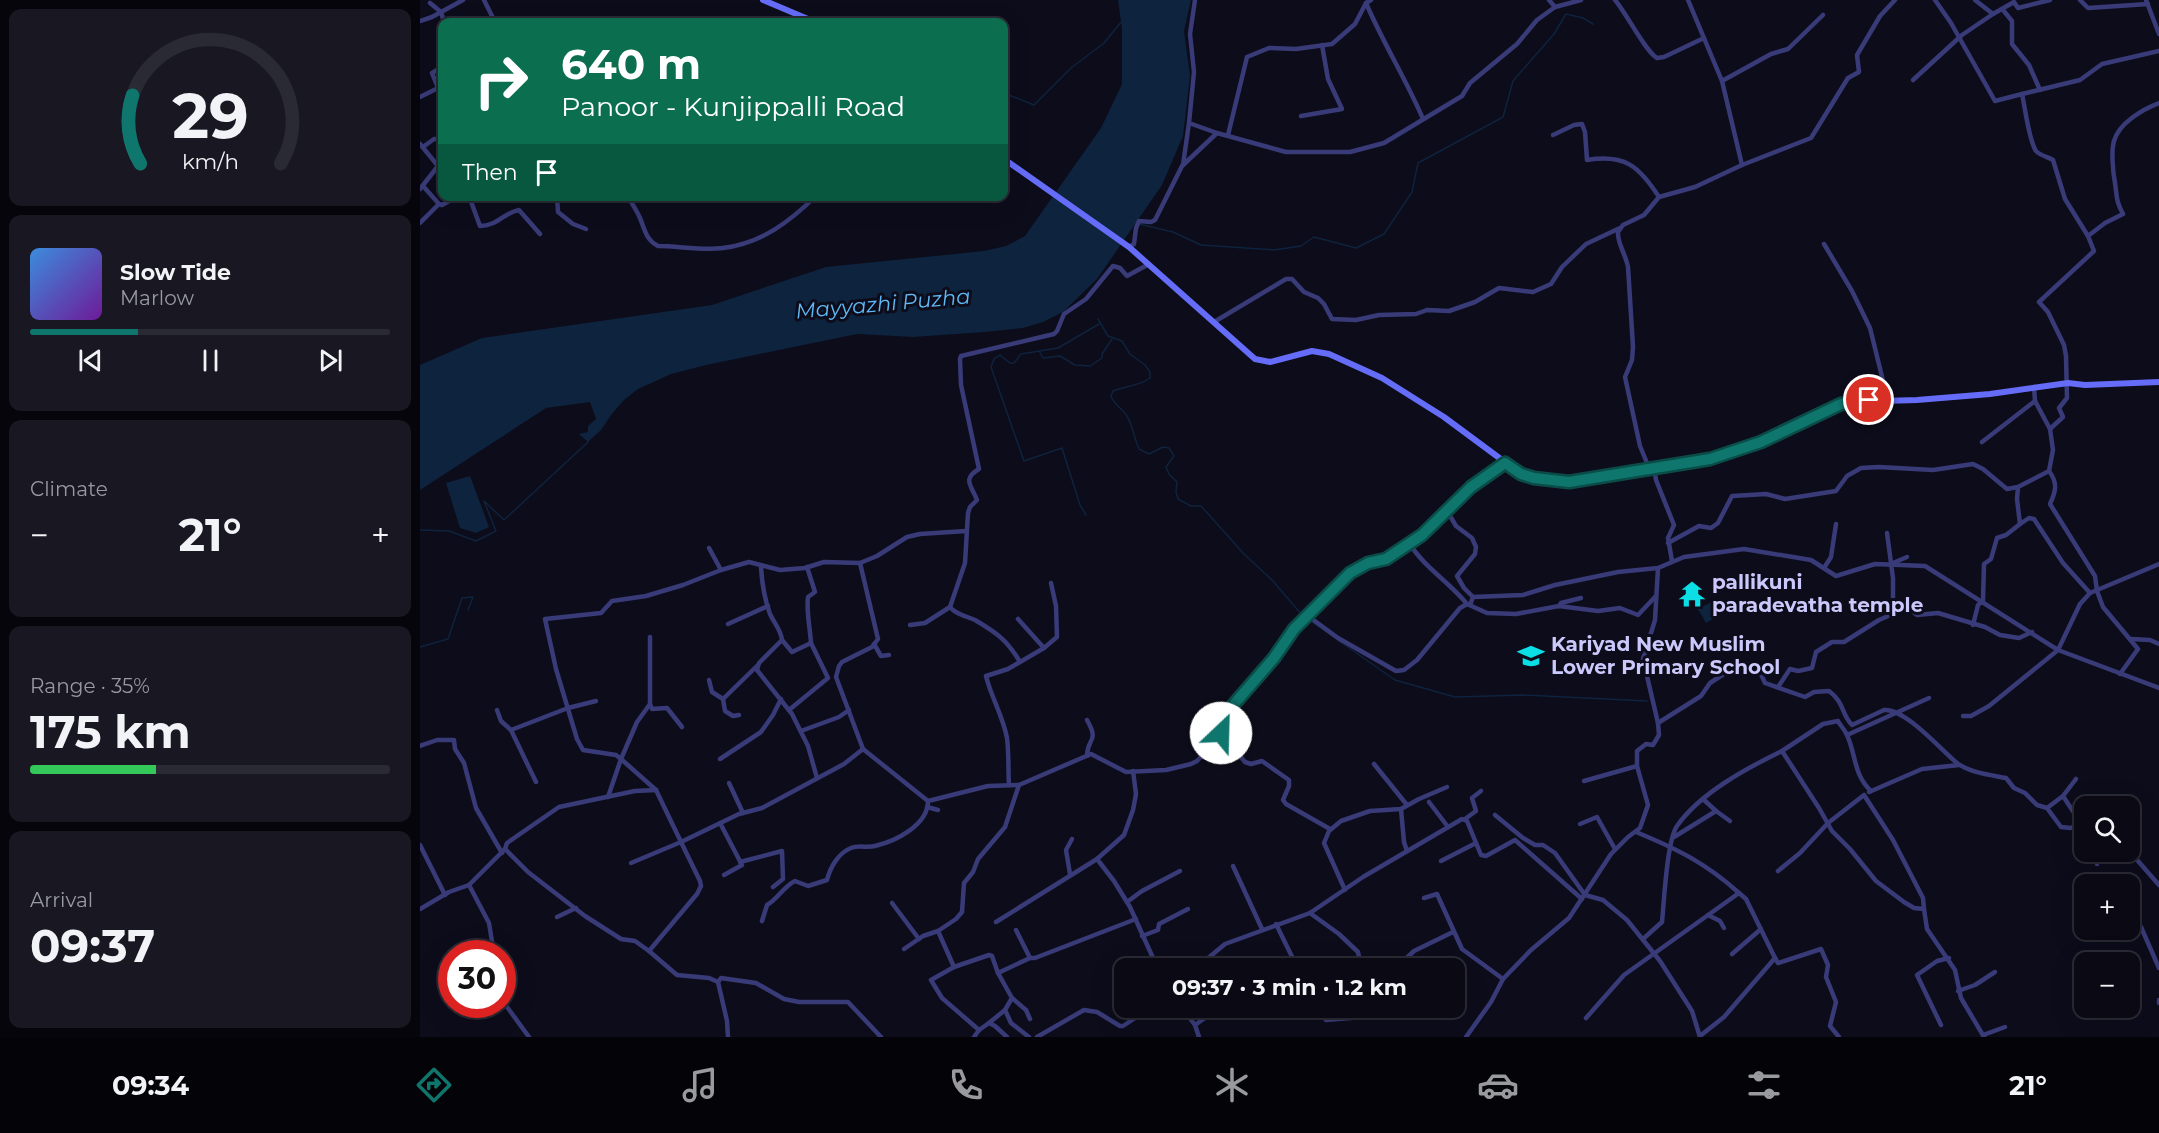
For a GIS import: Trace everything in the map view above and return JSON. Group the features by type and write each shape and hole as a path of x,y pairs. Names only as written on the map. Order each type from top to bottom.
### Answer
{"main road":[{"path":"763,0 798,18"},
{"path":"1008,162 1129,247 1245,352 1260,361 1280,361 1312,351 1349,362 1382,378 1444,417 1521,474 1534,478 1569,482 1710,459 1752,446 1841,404 1869,400 1917,400 1980,395 2068,383 2085,385 2159,382"}],"street":[{"path":"420,21 463,0"},
{"path":"484,0 493,18"},
{"path":"1129,247 1134,244 1136,228 1140,221 1155,220 1182,166 1194,72 1190,34 1195,0"},
{"path":"1550,0 1555,7"},
{"path":"1189,123 1286,152 1350,152 1384,143 1462,96 1470,83 1517,44 1536,20 1555,7 1581,0"},
{"path":"1615,0 1656,58 1664,57 1704,38"},
{"path":"1688,0 1722,81 1742,165"},
{"path":"1214,322 1286,279 1292,279 1304,292 1318,298 1332,319 1356,320 1379,315 1416,314 1427,310 1449,311 1475,302 1499,288 1533,292 1551,284 1562,267 1586,244 1644,215 1659,197 1695,187 1742,165 1810,138 1848,78 1859,72 1857,55 1880,16 1895,0"},
{"path":"1935,0 1995,101 2080,80 2102,64 2159,51"},
{"path":"1975,0 1993,14"},
{"path":"1913,80 1959,38 1993,14 2014,2 2018,8 2024,8 2050,0"},
{"path":"2080,0 2088,8 2147,2 2159,34"},
{"path":"1367,1 1388,50 1409,86 1423,119"},
{"path":"1228,135 1247,57 1269,48 1296,49 1332,44 1355,24 1367,1"},
{"path":"430,3 441,12 443,18"},
{"path":"2003,10 2012,21 2012,44 2029,65 2040,90"},
{"path":"1722,81 1771,54 1788,49 1823,15"},
{"path":"1301,116 1342,109 1328,79 1322,45"},
{"path":"420,97 438,88 432,73 438,69"},
{"path":"2022,94 2035,148 2038,153 2053,160 2066,199 2088,236 2094,251 2039,302 2048,312 2064,345 2068,383 2067,398 2059,408 2063,417 2050,429"},
{"path":"2088,236 2105,223 2123,214 2116,202 2112,171 2113,142 2119,131 2146,108 2159,102"},
{"path":"1553,135 1582,123 1587,160 1609,157 1629,163 1644,176 1659,197"},
{"path":"1182,166 1217,133"},
{"path":"438,139 421,145 438,166 421,187 439,204"},
{"path":"420,223 439,204 448,201"},
{"path":"471,201 480,226 490,226 510,212 519,210 540,234"},
{"path":"557,201 558,212 573,224 586,229"},
{"path":"631,201 651,243 658,246 721,249 751,241 776,230 811,201"},
{"path":"1620,228 1618,239 1627,256 1630,277 1633,336 1632,360 1625,377 1640,446 1652,468 1674,525 1668,534 1672,561"},
{"path":"1824,244 1852,291 1870,328 1888,401"},
{"path":"910,625 925,623 950,607 964,563 969,507 976,500 969,478 979,469 961,385 961,356 1054,334 1058,331 1064,314 1086,299 1113,266 1120,268 1127,276 1149,264"},
{"path":"2034,387 2036,401 2050,429 2053,450 2049,471"},
{"path":"1982,442 2036,401"},
{"path":"928,801 988,786 1019,785 1092,754 1126,772 1166,770 1191,764 1204,754 1221,733 1222,718 1274,658 1294,629 1355,569 1386,559 1422,535 1471,487 1505,463"},
{"path":"1668,543 1699,526 1711,528 1718,523 1732,496 1766,494 1785,499 1836,491 1847,476 1861,468 1933,470 1973,464 1983,469 2007,489 2018,487 2049,471"},
{"path":"2049,471 2055,478 2056,484 2050,504 2095,576 2097,591 2103,607 2138,649 2120,674"},
{"path":"2018,487 2020,524"},
{"path":"1446,509 1456,526 1472,538 1476,547 1475,554 1457,576 1473,597 1522,595 1555,585 1618,572 1658,568 1672,561 1702,554 1744,549 1811,560 1836,576 1869,565 1925,566 2058,650 2159,688"},
{"path":"1983,602 1984,564 1991,559 1997,538 2006,535 2029,518 2034,519 2057,554 2090,593"},
{"path":"1824,568 1831,558 1836,524"},
{"path":"649,951 690,903 701,886 656,790 616,755 583,750 577,739 556,669 545,619 601,613 612,601 646,596 750,562 761,567 780,570 807,567 824,562 860,563 877,556 907,537 966,531"},
{"path":"1887,533 1893,601 1898,612"},
{"path":"1409,543 1425,564 1448,582 1468,605 1487,613 1516,614 1559,606 1598,611 1620,608 1638,615 1655,597"},
{"path":"710,548 721,570"},
{"path":"1890,564 1907,558"},
{"path":"860,563 878,639 859,654 846,659 839,666 836,677 863,750 928,801"},
{"path":"1963,717 1971,716 1989,706 2058,650 2080,604 2090,593 2159,564"},
{"path":"761,567 762,586 782,640 792,652 811,643"},
{"path":"789,710 828,678 811,643 807,607 808,597 815,592 807,567"},
{"path":"1466,1037 1491,1002 1503,979 1531,950 1569,918 1615,849 1636,832 1644,819 1648,805 1637,766 1637,751 1646,744 1653,745 1659,735 1643,659 1654,620 1658,568"},
{"path":"1009,785 1007,738 986,676 1008,669 1058,637 1056,606 1051,583"},
{"path":"1307,618 1396,671 1410,667 1460,608 1468,605 1473,597"},
{"path":"1559,606 1561,603 1581,598"},
{"path":"1973,625 1978,605 1983,602"},
{"path":"728,624 768,606"},
{"path":"950,607 1002,638 1010,645 1020,662"},
{"path":"1778,687 1790,669 1798,671 1812,668 1816,652 1832,642 1844,642 1907,608 1917,615 1938,613 1985,627 2000,635 2019,638 2032,632"},
{"path":"1018,619 1044,648"},
{"path":"650,637 650,704 652,709 666,708 682,727"},
{"path":"2131,639 2150,640 2159,644"},
{"path":"723,699 782,640"},
{"path":"874,644 881,657 889,655"},
{"path":"1658,723 1701,696 1710,683 1733,668 1747,664 1759,670 1765,683 1805,697 1814,692 1829,691 1838,697 1852,725 1884,710 1889,709 1898,713 1959,765 2006,778 2014,788 2025,793 2037,805 2047,808 2064,829 2074,826"},
{"path":"757,666 757,670 789,710 801,731 817,778"},
{"path":"709,680 712,692 723,699 725,711 733,716 739,715"},
{"path":"1847,735 1929,698"},
{"path":"720,759 760,732 773,715 781,699"},
{"path":"511,730 568,708 596,701"},
{"path":"608,797 637,722 650,704"},
{"path":"497,710 501,721 511,730 536,782"},
{"path":"801,731 839,717 849,710"},
{"path":"1087,720 1094,732 1087,756"},
{"path":"1642,939 1662,922 1665,880 1676,827 1703,799 1743,770 1782,751 1822,724 1838,721 1847,735 1852,758 1864,785 1871,791"},
{"path":"1221,733 1245,762 1251,764 1262,761 1289,780 1290,783 1283,800 1286,804 1330,829"},
{"path":"420,746 437,740 454,740 455,749 464,763 477,808 503,851 576,909 621,939 635,941 677,975 718,981 721,978 756,983 784,999 799,1002 848,1002 881,1037"},
{"path":"631,863 743,813 762,808 844,764 863,750"},
{"path":"1782,751 1832,831 1883,888 1914,908 1924,909"},
{"path":"1374,764 1407,805"},
{"path":"1778,871 1800,853 1828,823 1864,795 1922,769 1959,765"},
{"path":"1584,782 1637,766"},
{"path":"996,922 1097,859 1124,835 1136,794 1133,771"},
{"path":"2047,808 2063,796 2076,779"},
{"path":"729,783 743,813"},
{"path":"904,949 919,939 938,931 962,912 964,884 973,872 978,859 1005,827 1019,785"},
{"path":"1345,890 1324,843 1330,829 1341,821 1370,811 1401,809 1447,787"},
{"path":"420,909 469,885 503,851 507,843 559,807 635,791 656,790"},
{"path":"1207,958 1225,944 1310,913 1363,877 1386,866 1407,851 1465,819 1476,811 1472,798 1481,791"},
{"path":"1864,795 1893,840 1923,898 1927,929 1939,948 1949,958 1955,970 1958,991 1984,1036 2006,1027"},
{"path":"2063,796 2074,813"},
{"path":"1703,799 1730,821"},
{"path":"762,921 767,905 776,900 787,885 795,881 808,885 826,880 831,866 851,848 876,846 912,831 927,807 928,801"},
{"path":"1429,802 1448,827"},
{"path":"927,807 938,810"},
{"path":"1401,809 1407,851"},
{"path":"1674,837 1716,811"},
{"path":"1495,815 1523,838 1535,845 1543,845 1555,853 1584,898"},
{"path":"1580,824 1598,817 1615,849"},
{"path":"1465,819 1483,856 1515,840 1584,898 1603,900 1617,910 1660,961 1692,1011 1700,1037 1724,1017 1775,958"},
{"path":"720,823 741,865 724,875"},
{"path":"1636,832 1672,846 1715,872 1746,899 1778,963 1821,949 1828,965 1826,977 1836,1002 1830,1026 1839,1037"},
{"path":"1070,874 1066,850 1072,839"},
{"path":"1441,861 1476,843"},
{"path":"420,845 445,895"},
{"path":"740,861 782,851 783,879 773,887"},
{"path":"1097,859 1127,902 1155,958"},
{"path":"2139,862 2159,885"},
{"path":"1233,866 1262,929"},
{"path":"1127,902 1142,891 1180,871"},
{"path":"469,885 489,923 492,940"},
{"path":"1586,1018 1624,975 1738,893"},
{"path":"1424,898 1437,894 1462,949 1503,979"},
{"path":"892,903 919,939"},
{"path":"556,917 576,909"},
{"path":"1142,936 1158,930 1159,924 1188,909"},
{"path":"1310,913 1339,934 1358,952 1358,958"},
{"path":"1708,915 1720,921 1724,928"},
{"path":"998,973 1030,958 1136,919"},
{"path":"1276,924 1293,958"},
{"path":"2141,927 2159,968"},
{"path":"1732,954 1761,929"},
{"path":"1016,930 1030,958"},
{"path":"938,931 954,967"},
{"path":"1407,958 1414,951 1453,932"},
{"path":"979,1030 942,998 931,980 954,967 989,955 992,956 998,973 1012,998 1026,1010 1029,1019"},
{"path":"1941,1025 1917,975 1937,962 1949,958"},
{"path":"1958,991 1975,985 1995,972"},
{"path":"718,981 727,1021 728,1037"},
{"path":"974,1037 979,1030 1005,1010 1012,998"},
{"path":"1005,1010 1011,1023 1029,1037"},
{"path":"1037,1037 1084,1010 1097,1012 1120,1026 1124,1026 1136,1018"},
{"path":"516,1018 530,1037"},
{"path":"1190,1018 1200,1037"},
{"path":"1195,1025 1205,1018"},
{"path":"1325,1018 1326,1020 1351,1018"},
{"path":"989,1023 1007,1037"}],"water":[{"name":"Mayyazhi Puzha","path":"1118,0 1191,0 1184,31 1190,76 1183,136 1162,185 1097,279 1063,312 1043,322 1023,328 913,337 857,334 671,374 638,389 624,400 601,430 588,442 579,434 588,432 588,426 596,419 590,402 546,408 420,490 420,365 482,338 712,305 826,267 984,251 1006,246 1025,236 1101,128 1122,84 1122,29"},
{"path":"470,476 489,527 476,533 460,528 446,483"},
{"path":"1717,599 1724,612 1706,623 1698,609"}],"waterway":[{"path":"1139,224 1173,232 1201,245 1274,250 1301,246 1314,237 1356,248 1384,234 1412,192 1418,163 1503,117 1513,81 1554,34 1566,14 1583,18 1593,24"},
{"path":"1008,95 1034,105 1071,68 1104,43 1122,21"},
{"path":"1098,319 1108,336 1122,341 1130,354 1145,365 1150,372 1150,378 1146,381 1113,391 1111,396 1129,420 1139,449 1149,454 1163,447 1169,448 1174,456 1166,467 1177,482 1178,499 1191,506 1201,506 1302,615 1395,680 1455,697 1523,695 1647,701"},
{"path":"1086,515 1080,505 1062,448 1024,461 991,367 994,359 1000,355 1010,363 1014,363 1021,354 1058,348 1099,324"},
{"path":"1039,351 1043,358 1060,356 1075,365 1090,366 1102,358 1102,354 1112,339"},
{"path":"420,530 449,531 476,541 496,531 484,501 504,520 588,442"},
{"path":"420,647 448,639 462,598 473,597 468,610"}],"place":[{"name":"pallikuni paradevatha temple","path":"1692,594"},
{"name":"Kariyad New Muslim Lower Primary School","path":"1531,656"}],"route":[{"path":"1221,733 1222,718 1274,658 1294,629 1350,573 1368,563 1386,559 1422,535 1448,507 1471,487 1505,463 1521,474 1534,478 1569,482 1700,461 1752,446 1841,404 1869,400"}]}
